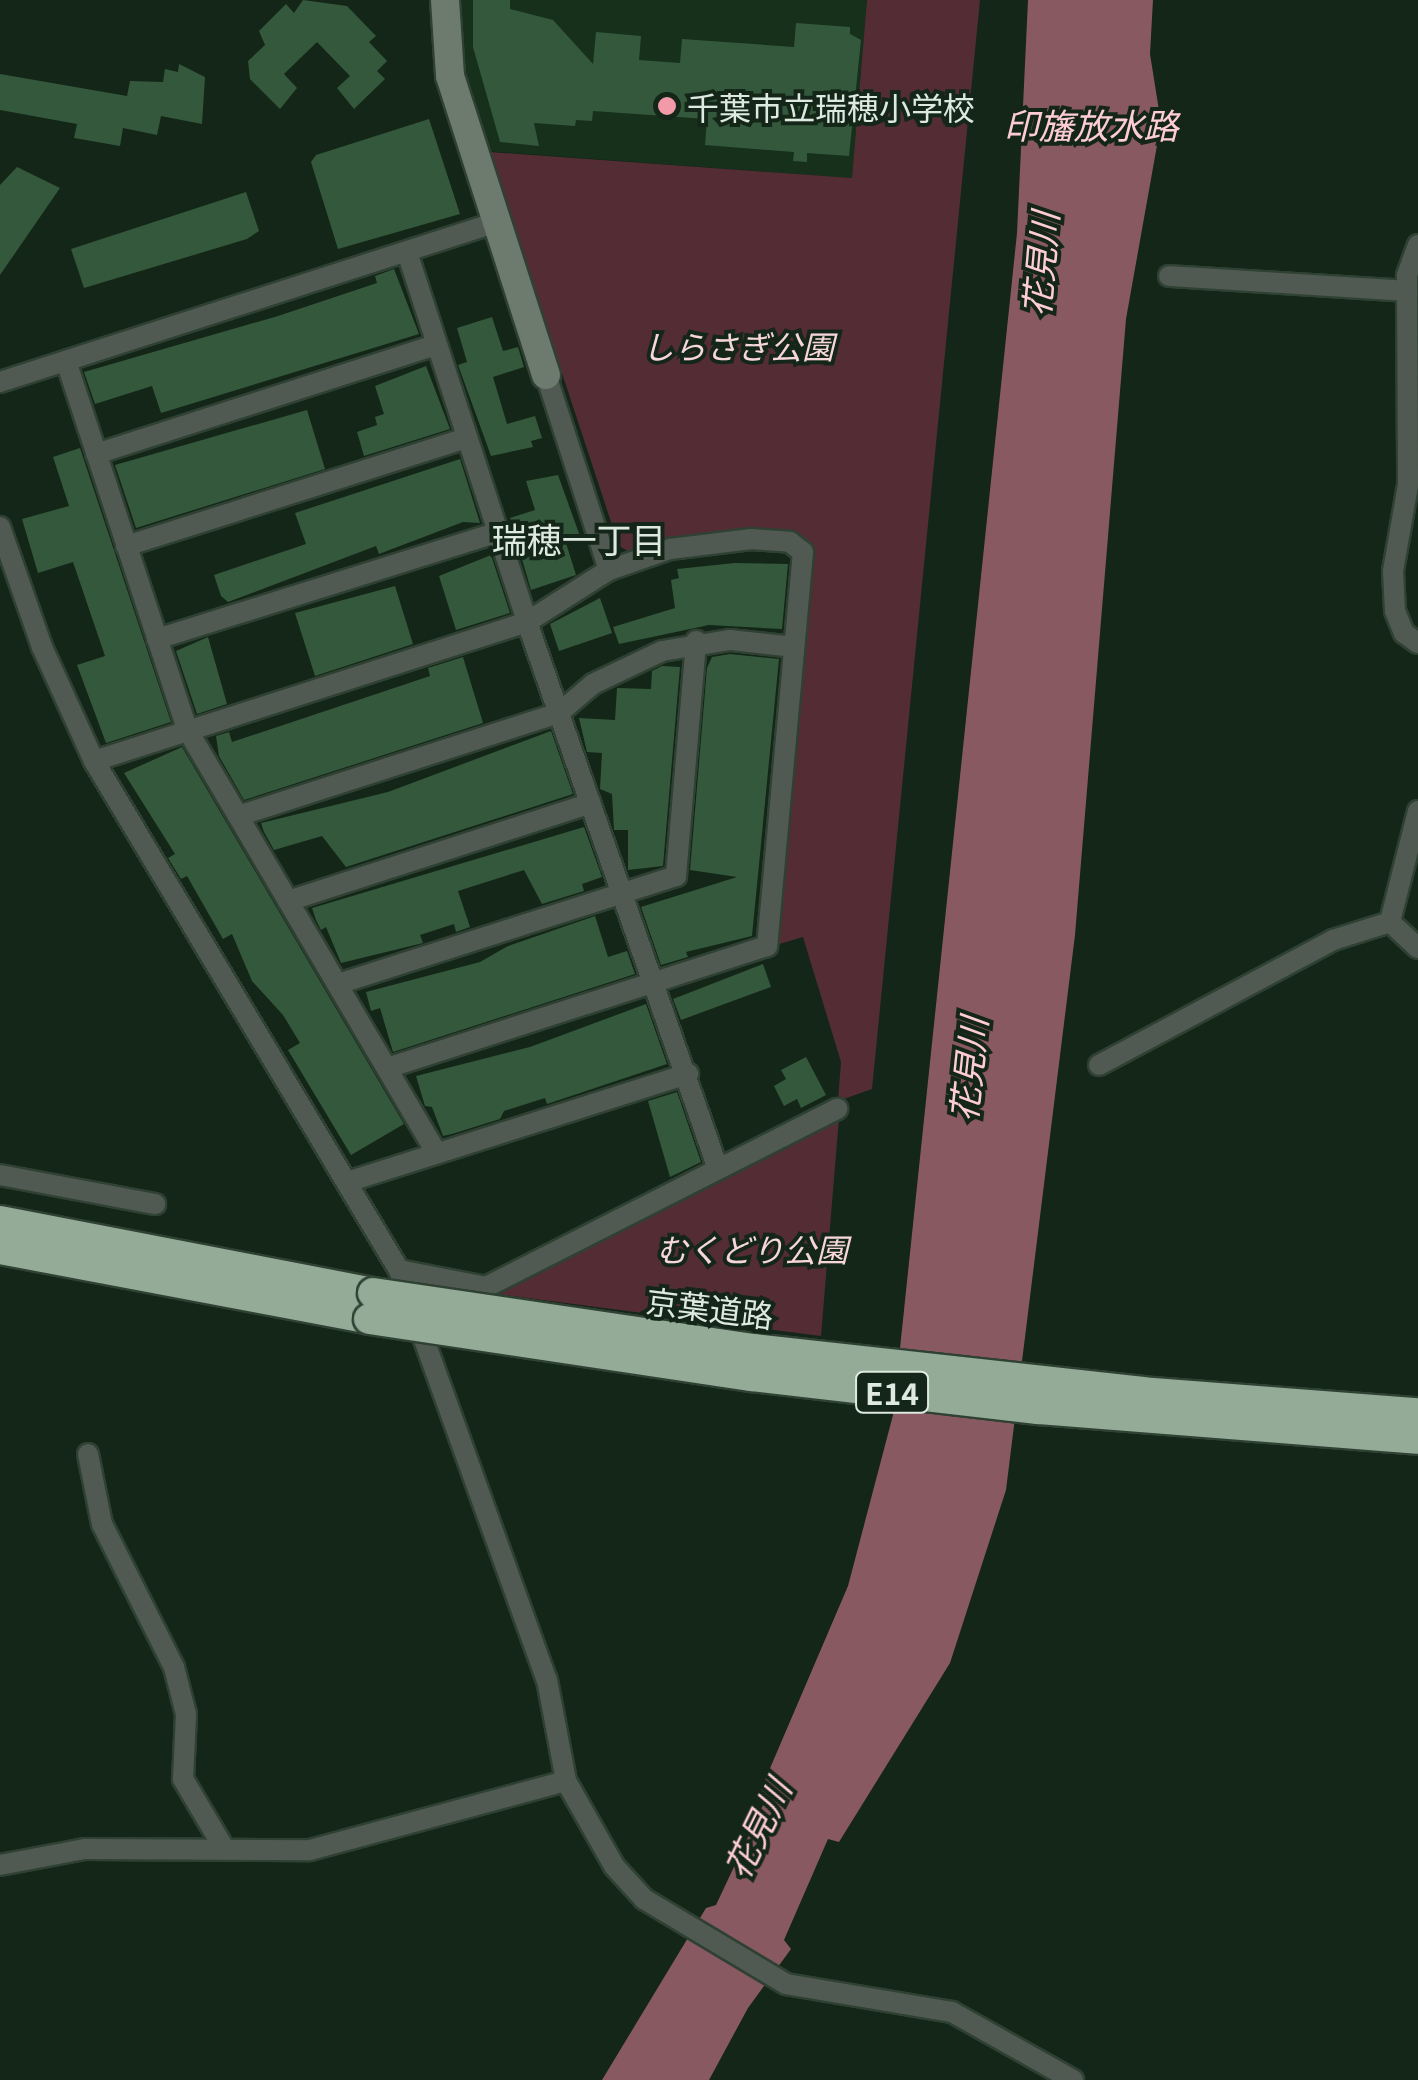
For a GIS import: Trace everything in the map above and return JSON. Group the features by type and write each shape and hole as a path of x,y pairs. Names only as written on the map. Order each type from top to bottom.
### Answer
{"highway":[{"name":"京葉道路","path":"0,1221 371,1306"},
{"name":"京葉道路","path":"0,1249 371,1306 754,1349 1140,1405 1418,1439"},
{"path":"1140,1405 1418,1398"},
{"name":"京葉道路","path":"1140,1405 1418,1413"},
{"path":"1140,1405 1418,1452"}],"street":[{"path":"445,0 450,76 494,223 609,570"},
{"path":"0,382 494,223"},
{"path":"1418,245 1406,291 1412,438 1393,571 1395,611 1404,633 1418,642"},
{"path":"407,252 527,622 658,983 718,1169"},
{"path":"1169,276 1406,291"},
{"path":"96,454 436,345"},
{"path":"66,361 188,731 437,1153"},
{"path":"126,546 467,438"},
{"path":"0,527 42,647 94,761 399,1270 547,1680 566,1781 614,1866 644,1900 786,1984 952,2012 1072,2080"},
{"path":"157,639 498,532"},
{"path":"94,761 527,622 609,570 706,542 790,542 803,552 767,946 387,1068"},
{"path":"238,816 559,713 634,660 696,641 764,640 794,647"},
{"path":"338,984 676,876 696,641"},
{"path":"288,901 591,802"},
{"path":"1390,922 1418,812"},
{"path":"1390,922 1418,948"},
{"path":"1099,1065 1333,940 1390,922"},
{"path":"346,1182 688,1074"},
{"path":"399,1270 486,1287 837,1109"},
{"path":"0,1174 155,1204"},
{"path":"88,1454 102,1524 174,1667 186,1714 183,1779 225,1850"},
{"path":"0,1865 85,1849 310,1850 566,1781"}],"shaded area":[{"name":"千葉市立瑞穂小学校","path":"459,0 867,0 852,178 488,151 462,61"}],"green space":[{"name":"しらさぎ公園","path":"867,0 980,0 872,1089 838,1101 841,1062 803,937 776,945 810,555 801,537 739,531 628,551 619,546 489,152 852,178"},
{"name":"むくどり公園","path":"839,1118 821,1336 488,1293"}],"water":[{"name":"印旛放水路","path":"1028,0 1153,0 1150,54 1161,123 1126,319 1075,935 1006,1490 950,1663 839,1842 828,1839 784,1940 791,1949 748,2008 709,2080 602,2080 706,1908 716,1905 765,1801 759,1794 848,1586 893,1415 1017,233"}],"building":[{"path":"303,0 347,6 376,36 369,42 387,61 377,71 385,79 354,109 337,88 350,76 317,42 284,74 297,88 280,109 250,79 248,61 265,45 259,31 286,4 294,13"},
{"path":"473,0 510,0 510,9 553,20 593,64 596,32 641,36 639,60 680,63 682,39 794,47 796,23 850,27 850,34 861,40 849,156 807,153 807,162 793,161 794,152 705,145 707,119 593,111 592,121 576,120 575,126 534,123 539,146 500,142 473,47"},
{"path":"179,64 205,77 202,124 161,116 157,135 123,128 120,146 74,138 77,124 0,110 0,74 127,96 130,81 163,82 165,69 178,72"},
{"path":"429,119 460,214 338,249 311,162 316,155"},
{"path":"17,167 60,188 0,275 0,185"},
{"path":"246,192 259,231 247,239 84,288 71,249"},
{"path":"394,269 419,334 161,413 152,386 95,404 84,372 278,316 377,283 375,276"},
{"path":"492,317 503,351 518,347 524,367 493,377 507,424 535,416 542,438 531,441 533,447 491,456 458,365 467,362 457,328"},
{"path":"426,366 450,429 364,456 357,432 377,425 375,417 384,414 375,386"},
{"path":"307,410 325,469 136,528 115,465"},
{"path":"80,448 171,722 106,743 77,665 105,656 73,562 38,573 22,519 69,506 53,457"},
{"path":"460,459 480,523 463,522 379,554 376,546 228,602 221,596 214,575 306,544 295,513"},
{"path":"558,475 581,539 566,543 576,575 531,590 510,518 535,510 526,481"},
{"path":"491,555 510,613 456,630 439,576"},
{"path":"735,563 788,564 782,629 709,625 619,644 613,627 675,608 671,580 679,578 677,569"},
{"path":"395,586 413,644 315,676 295,613"},
{"path":"600,598 612,633 559,651 550,624"},
{"path":"208,637 227,704 197,714 176,651"},
{"path":"730,654 779,659 752,936 686,952 688,957 661,965 641,907 737,877 690,870 707,668 712,657"},
{"path":"463,657 483,723 244,800 219,756 216,736 229,732 232,742 430,676 428,668"},
{"path":"662,666 680,667 663,866 628,870 628,830 614,830 612,794 600,789 602,753 587,752 579,718 615,720 617,688 651,689 652,671"},
{"path":"551,731 573,794 346,867 322,836 274,850 264,832 261,823 388,792"},
{"path":"182,747 404,1124 351,1155 288,1050 300,1043 283,1015 252,981 232,934 223,939 187,876 181,879 168,858 175,854 124,773"},
{"path":"584,827 602,877 582,884 584,891 542,904 524,870 458,891 470,927 456,932 454,924 420,935 423,943 341,963 326,927 321,930 312,908"},
{"path":"595,916 608,957 627,951 635,974 393,1052 380,1008 371,1011 366,992 480,962 508,946"},
{"path":"763,964 771,987 681,1020 673,999"},
{"path":"646,1004 667,1064 547,1104 545,1098 504,1111 500,1119 443,1136 432,1107 425,1106 416,1076 530,1047"},
{"path":"806,1057 826,1095 801,1108 797,1099 784,1106 774,1086 786,1079 781,1070"},
{"path":"677,1092 701,1162 670,1177 648,1101"}],"place":[{"name":"千葉市立瑞穂小学校","path":"667,106"}],"district":[{"name":"瑞穂一丁目","path":"579,538"}],"water label":[{"name":"花見川","path":"1039,264"},
{"name":"花見川","path":"967,1069"},
{"name":"花見川","path":"756,1828"}]}
